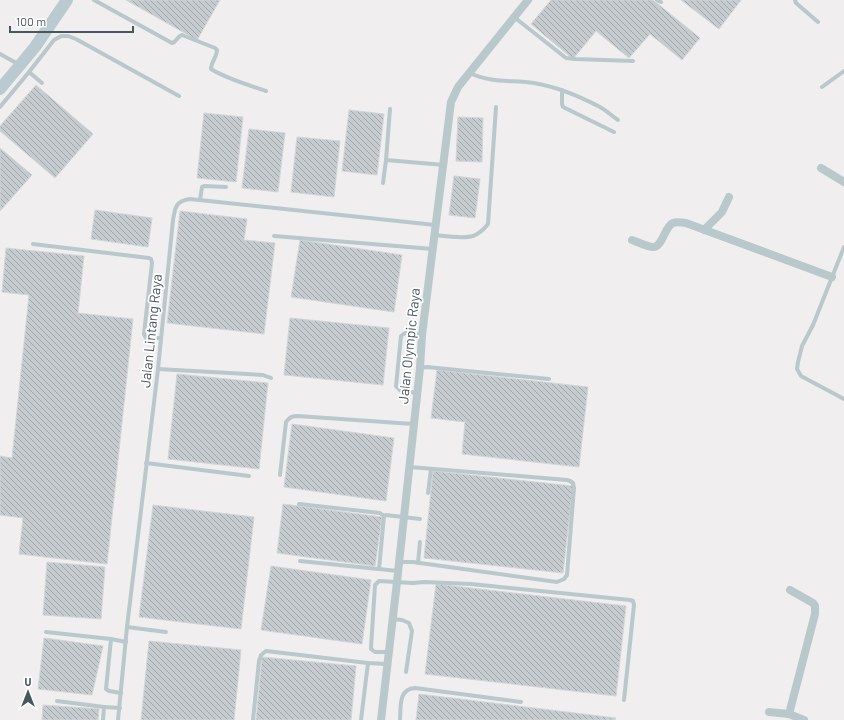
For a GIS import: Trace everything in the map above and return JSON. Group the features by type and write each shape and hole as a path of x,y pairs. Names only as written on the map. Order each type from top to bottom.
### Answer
{"street":[{"path":"0,89 25,69 32,59 35,47 66,0"},
{"name":"Jalan Olympic Raya","path":"381,720 420,368 422,335 451,102 458,87 528,0"},
{"path":"821,168 844,182"},
{"path":"704,230 720,214 729,197"},
{"path":"632,240 655,248 659,246 669,226 676,222 686,223 832,277"},
{"path":"789,714 816,609 814,603 790,590"},
{"path":"769,712 789,714 804,720"}],"lane":[{"path":"94,0 172,43 182,35 215,48 217,52 211,65 211,69 250,86 266,91"},
{"path":"795,0 796,3 818,22"},
{"path":"514,17 566,58 633,61"},
{"path":"32,59 57,37 68,36 179,96"},
{"path":"0,54 25,69 42,83"},
{"path":"0,107 25,69"},
{"path":"822,88 844,71"},
{"path":"469,73 489,80 535,84 570,92 600,107 618,120"},
{"path":"562,90 563,107 614,132"},
{"path":"434,235 474,236 488,224 496,107"},
{"path":"382,183 386,160 390,109"},
{"path":"386,160 444,164"},
{"path":"200,200 200,190 202,187 226,187"},
{"name":"Jalan Lintang Raya","path":"118,720 127,627 158,369 174,212 177,205 182,201 190,199 436,225"},
{"path":"274,236 433,249"},
{"path":"33,244 150,258 152,263 144,337 161,338"},
{"path":"844,247 814,325 802,346 797,369 801,376 844,399"},
{"path":"417,393 401,391 396,386 401,336 405,333 422,335"},
{"path":"420,368 548,379"},
{"path":"158,369 247,374 271,378"},
{"path":"280,475 286,422 292,416 413,424"},
{"path":"146,463 249,476"},
{"path":"399,562 418,563 557,582 564,579 567,575 574,483 566,480 409,466"},
{"path":"428,493 431,469"},
{"path":"299,504 380,512 384,516 420,519"},
{"path":"379,569 384,516"},
{"path":"418,563 420,542"},
{"path":"300,561 398,570"},
{"path":"389,652 375,652 370,647 375,585 376,582 379,581 471,584 633,601 634,605 624,700"},
{"path":"393,619 402,620 409,623 412,631 406,672"},
{"path":"127,627 166,632"},
{"path":"46,632 112,639 126,642"},
{"path":"112,639 106,689 121,693"},
{"path":"253,720 259,661 263,652 272,651 387,664"},
{"path":"361,720 368,663"},
{"path":"400,720 402,696 405,692 416,688 521,702"},
{"path":"57,701 120,708"},
{"path":"103,720 104,707"}],"building":[{"path":"126,0 220,0 197,40"},
{"path":"551,0 653,0 700,38 682,60 650,34 629,58 596,31 573,59 531,24"},
{"path":"681,0 741,0 719,29"},
{"path":"36,85 93,134 55,178 0,131 0,126"},
{"path":"349,110 384,114 377,175 342,171"},
{"path":"204,113 243,117 236,182 197,178"},
{"path":"458,117 483,118 482,162 456,161"},
{"path":"249,129 285,133 278,192 242,188"},
{"path":"297,137 340,141 334,197 291,192"},
{"path":"0,148 32,175 0,211"},
{"path":"454,176 480,179 475,218 449,215"},
{"path":"95,210 152,218 148,247 91,239"},
{"path":"180,211 247,219 244,240 275,243 264,334 167,323"},
{"path":"300,240 402,255 394,312 291,297"},
{"path":"6,248 84,256 78,313 133,319 107,564 19,554 23,518 0,515 0,456 12,458 29,295 2,292"},
{"path":"290,318 389,328 383,385 284,375"},
{"path":"437,370 588,387 579,467 462,454 465,422 431,418"},
{"path":"177,374 268,383 259,469 168,459"},
{"path":"292,424 394,438 386,501 284,487"},
{"path":"433,471 573,486 563,573 424,558"},
{"path":"283,504 382,517 375,566 277,553"},
{"path":"153,505 254,517 241,629 139,617"},
{"path":"47,562 105,567 101,619 43,615"},
{"path":"271,566 371,580 362,644 261,630"},
{"path":"436,584 626,606 616,696 425,674"},
{"path":"44,638 103,646 92,695 38,689"},
{"path":"149,641 241,650 234,720 141,720"},
{"path":"262,657 356,666 351,720 256,720"},
{"path":"419,694 616,718 615,720 416,720"},
{"path":"43,705 99,709 98,720 42,720"}]}
